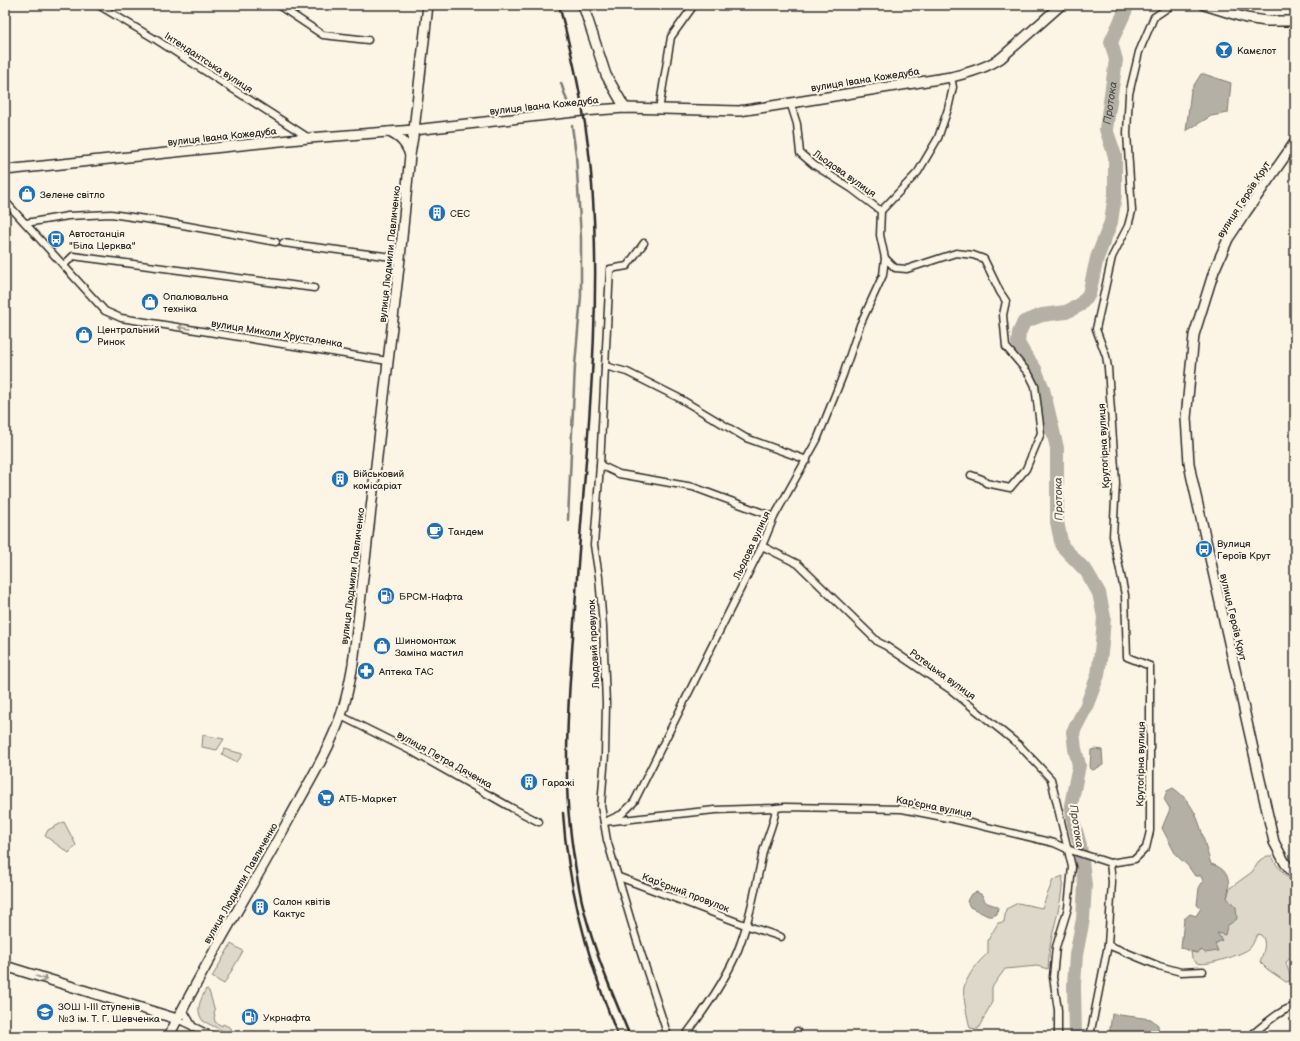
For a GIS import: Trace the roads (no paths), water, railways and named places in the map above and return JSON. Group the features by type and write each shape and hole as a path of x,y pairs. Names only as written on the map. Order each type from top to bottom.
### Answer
{"street":[{"name":"Інтендантська вулиця","path":"98,5 155,39 309,138"},
{"path":"278,5 323,35 368,40"},
{"name":"вулиця Людмили Павличенко","path":"169,1035 206,964 263,866 317,767 341,716 353,664 428,5"},
{"path":"583,5 604,69 611,85 625,108"},
{"path":"659,110 671,37 694,5"},
{"name":"вулиця Івана Кожедуба","path":"5,170 309,138 434,128 578,111 625,108 739,111 951,77 983,68 1001,58 1061,5"},
{"name":"Крутогірна вулиця","path":"1110,863 1135,859 1146,848 1150,831 1150,666 1127,657 1125,594 1113,536 1116,483 1108,368 1106,356 1096,328 1112,257 1128,226 1132,211 1127,133 1129,94 1139,52 1154,18 1170,5"},
{"path":"1204,5 1246,18 1295,22"},
{"path":"881,212 918,172 938,138 948,109 953,87 951,77"},
{"name":"Льодова вулиця","path":"604,822 622,814 634,802 762,546 774,517 817,440 843,375 860,325 883,275 885,258 880,235 881,212 852,189 814,165 800,153 798,124 790,102"},
{"path":"417,107 421,119 426,125 434,128"},
{"path":"399,131 412,119 417,107"},
{"path":"412,145 418,137 434,128"},
{"path":"389,132 402,140 407,146 410,155"},
{"name":"вулиця Героїв Крут","path":"1295,142 1228,239 1214,270 1194,335 1186,418 1191,474 1274,842 1285,863 1295,875"},
{"name":"вулиця Миколи Хрусталенка","path":"5,201 105,311 121,318 388,361"},
{"path":"26,223 68,216 111,214 166,222 276,242"},
{"path":"283,243 400,258"},
{"name":"Льодовий провулок","path":"604,822 601,806 605,755 606,704 603,626 599,577 594,545 600,466 610,269 627,266 644,243"},
{"path":"885,258 895,268 907,269 956,253 973,255 984,260 1006,301 1003,315 1006,347 1029,374 1035,386 1041,432 1026,469 1010,488 986,483 982,479 971,475"},
{"path":"64,265 73,256 314,288"},
{"path":"605,366 627,372 679,398 746,438 807,460"},
{"path":"600,466 619,474 693,487 774,517"},
{"name":"Ротецька вулиця","path":"762,546 798,564 878,642 951,690 1019,745 1051,779 1067,849"},
{"name":"вулиця Петра Дяченка","path":"341,716 413,752 539,822"},
{"name":"Карʼєрна вулиця","path":"604,822 714,810 785,807 902,808 1054,843 1078,853 1110,863"},
{"path":"685,1036 696,1023 722,982 737,952 764,850 774,821 776,808"},
{"path":"604,822 607,840 636,938 668,1036"},
{"path":"1058,1036 1058,1010 1053,977 1056,947 1068,908 1072,867 1067,849"},
{"path":"1090,1036 1108,945 1112,882 1110,863"},
{"name":"Карʼєрний провулок","path":"619,877 745,925 781,937"},
{"path":"1108,945 1159,966 1180,972 1203,971"},
{"path":"5,966 177,1019 213,1036"},
{"path":"159,1014 169,1013 184,1006 185,1013 193,1027"},
{"path":"1250,1036 1276,1016 1290,1007 1295,1007"},
{"path":"159,1014 165,1020 169,1035 184,1026 193,1027"}],"waterway":[{"name":"Протока","path":"1075,1036 1074,985 1076,955 1083,919 1085,885 1080,845 1074,824 1071,805 1079,765 1073,732 1086,707 1098,675 1104,617 1099,593 1087,572 1062,546 1057,522 1057,448 1043,389 1035,369 1018,343 1019,333 1024,322 1042,315 1066,312 1080,305 1089,294 1097,258 1111,222 1115,194 1115,156 1106,129 1116,60 1111,42 1128,5"},
{"path":"561,83 568,104"},
{"path":"568,520 575,365 581,296 581,238 576,155 572,126"}],"railway":[{"path":"559,5 584,117 590,162 595,234 592,382 569,703 567,753 568,804 576,869 587,921 614,998 630,1036"},
{"path":"563,813 575,899 589,954 618,1036"}],"place":[{"name":"Камєлот","path":"1224,50"},
{"name":"Зелене світло","path":"27,194"},
{"name":"СЕС","path":"437,213"},
{"name":"Автостанція \"Біла Церква\"","path":"56,239"},
{"name":"Опалювальна техніка","path":"150,302"},
{"name":"Центральний Ринок","path":"84,335"},
{"name":"Військовий комісаріат","path":"340,479"},
{"name":"Тандем","path":"435,531"},
{"name":"Вулиця Героїв Крут","path":"1204,549"},
{"name":"БРСМ-Нафта","path":"386,596"},
{"name":"Шиномонтаж Заміна мастил","path":"382,646"},
{"name":"Аптека ТАС","path":"366,671"},
{"name":"Гаражі","path":"529,782"},
{"name":"АТБ-Маркет","path":"326,798"},
{"name":"Салон квітів Кактус","path":"260,907"},
{"name":"ЗОШ І-ІІІ ступенів №3 ім. Т. Г. Шевченка","path":"45,1012"},
{"name":"Укрнафта","path":"250,1017"}]}
